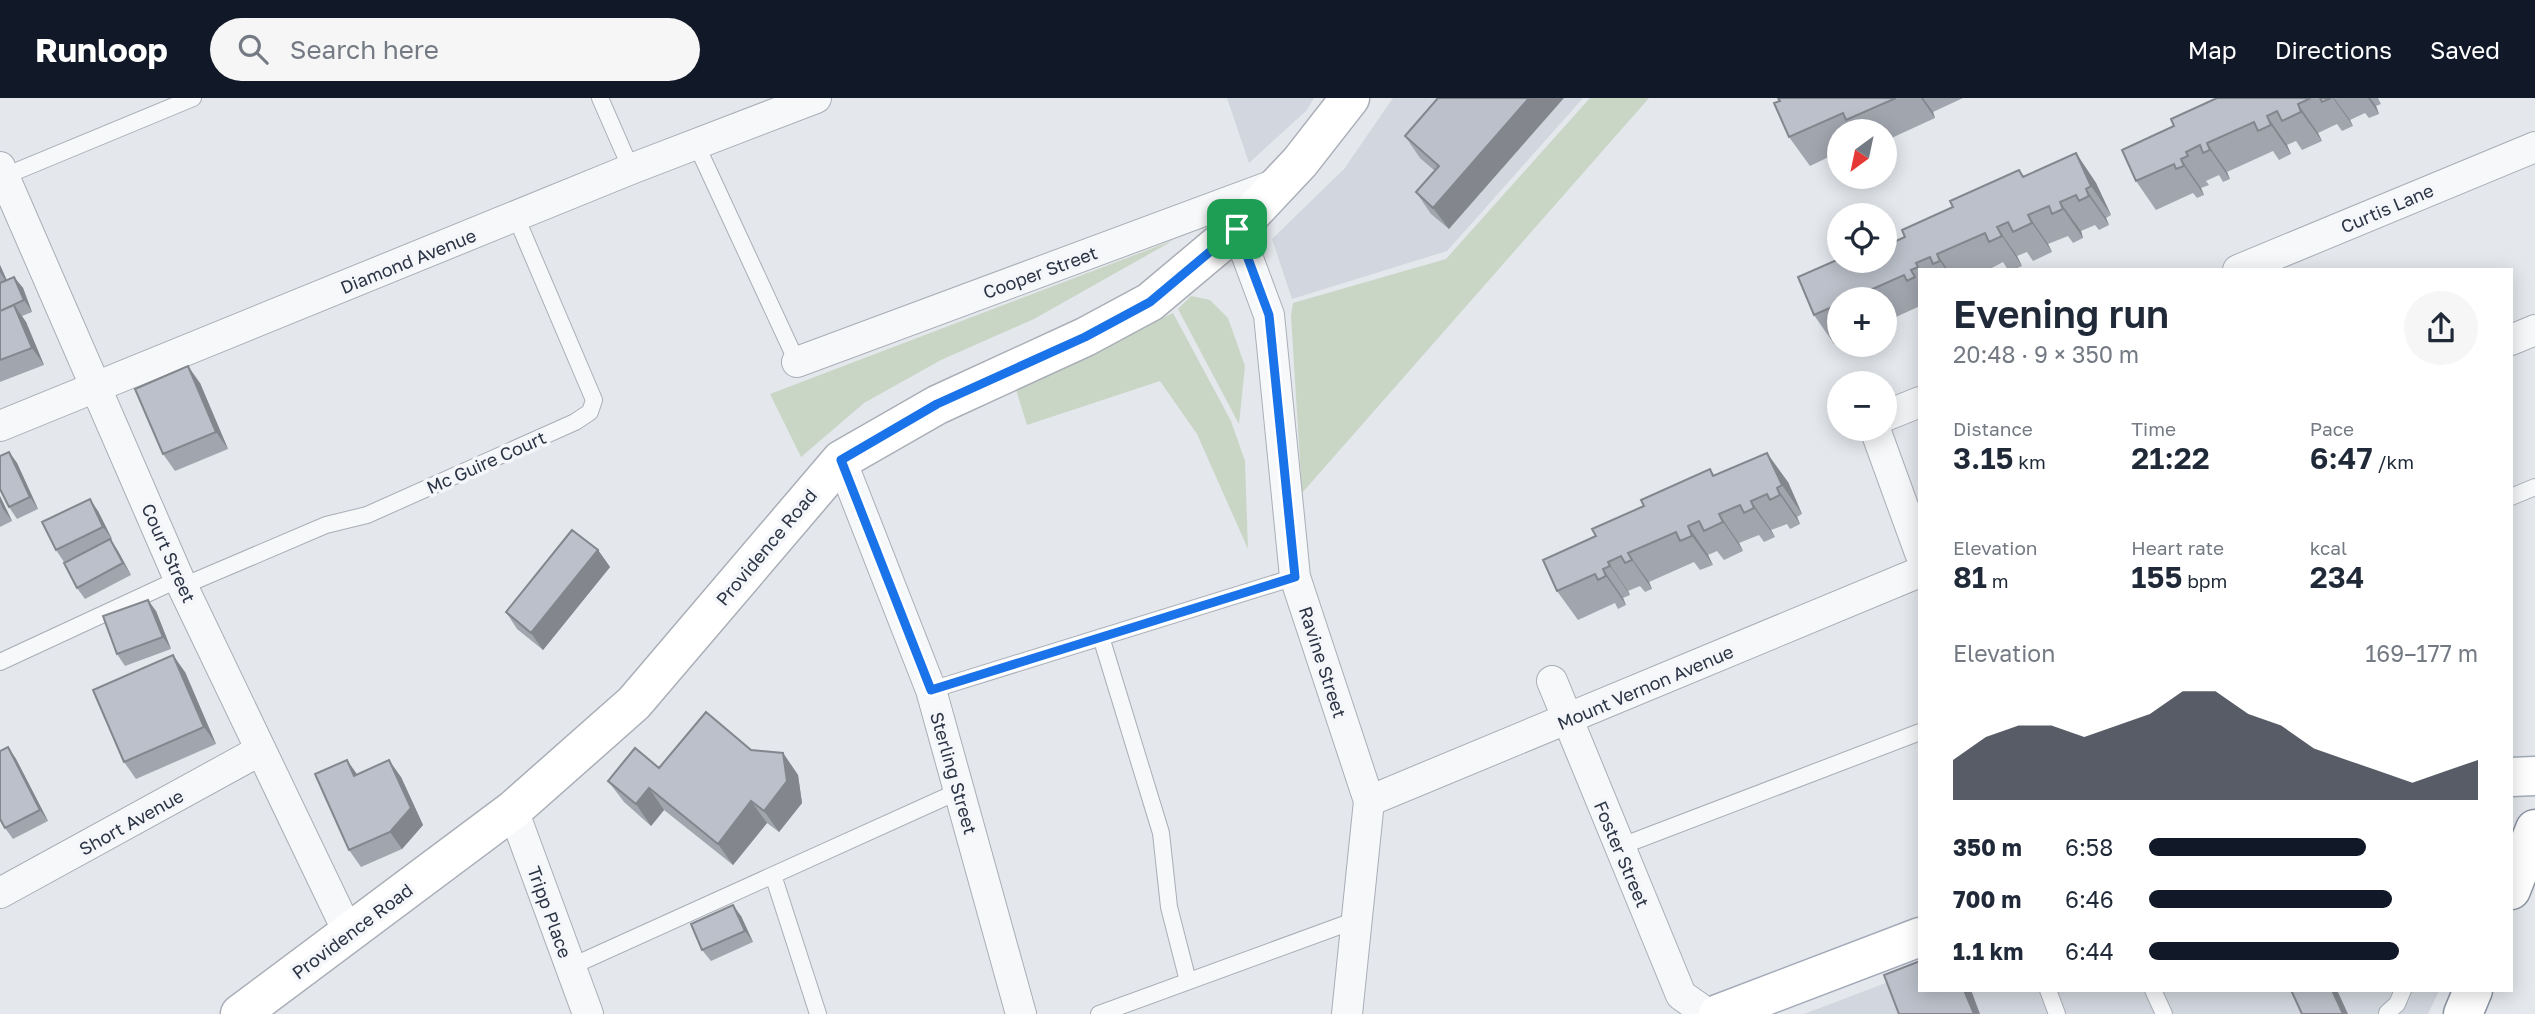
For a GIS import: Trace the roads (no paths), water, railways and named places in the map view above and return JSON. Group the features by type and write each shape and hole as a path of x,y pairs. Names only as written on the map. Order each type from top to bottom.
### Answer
{"main road":[{"name":"Providence Road","path":"240,1014 513,810 634,703 841,460 937,404 1085,337 1150,302 1237,229 1283,181 1350,98"},
{"path":"2513,777 2535,776"},
{"path":"2513,885 2535,829"},
{"path":"1718,1014 1918,938"},
{"path":"2463,1014 2472,992"}],"street":[{"name":"Diamond Avenue","path":"0,426 631,169 697,146 816,98"},
{"name":"Curtis Lane","path":"2243,268 2535,147"},
{"name":"Court Street","path":"1,174 181,583 349,934"},
{"name":"Cooper Street","path":"797,362 1283,181"},
{"name":"Ravine Street","path":"1237,229 1269,315 1295,577 1369,801 1347,1014"},
{"path":"2513,339 2535,330"},
{"path":"1897,411 1918,402"},
{"path":"1879,441 1918,547"},
{"name":"Sterling Street","path":"841,460 931,690 1021,1014"},
{"name":"Mount Vernon Avenue","path":"1369,801 1918,573"},
{"name":"Foster Street","path":"1552,681 1681,995 1708,1014"},
{"name":"Short Avenue","path":"0,893 261,750"},
{"name":"Tripp Place","path":"513,810 570,967 583,1011"}],"lane":[{"path":"1,174 193,98"},
{"path":"600,98 631,169"},
{"path":"697,146 797,362"},
{"name":"Mc Guire Court","path":"0,662 181,583 326,525 367,514 575,422 590,412 594,400 516,217"},
{"path":"2513,496 2535,487"},
{"path":"931,690 1295,577"},
{"path":"1101,637 1161,833 1169,907 1188,981"},
{"path":"1619,847 1918,733"},
{"path":"570,967 959,791"},
{"path":"773,875 818,1014"},
{"path":"1098,1014 1356,920"},
{"path":"2049,992 2057,1014"},
{"path":"2154,992 2164,1014"},
{"path":"2387,1013 2397,1004 2402,992"}]}
